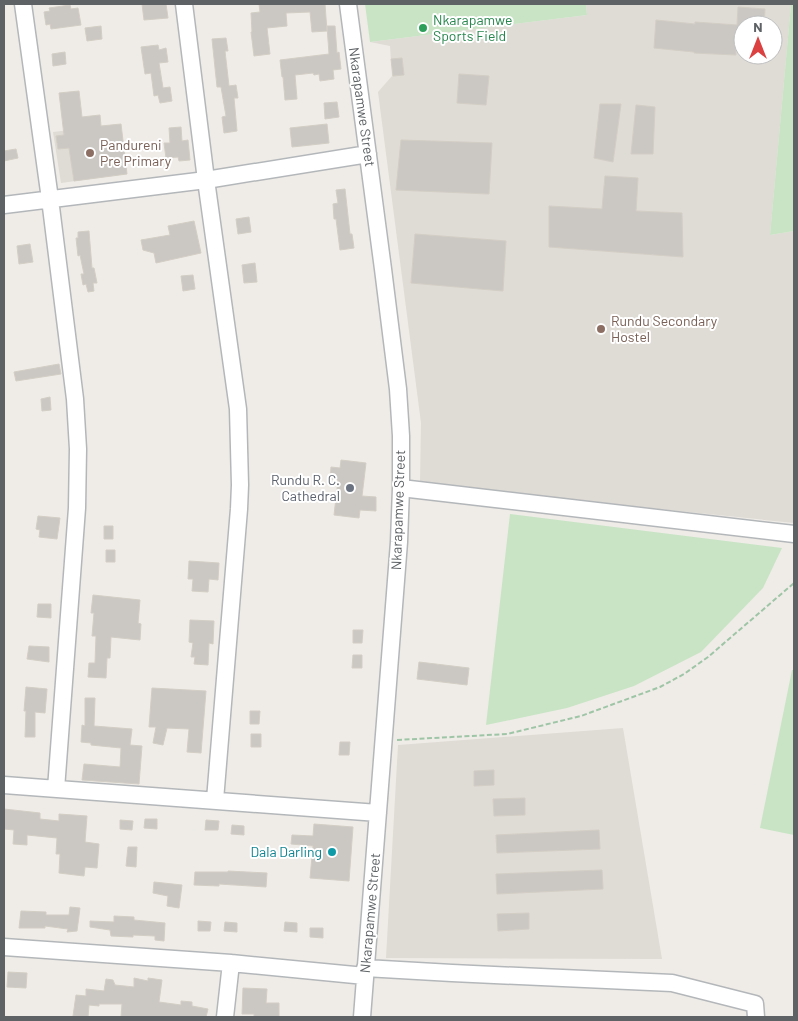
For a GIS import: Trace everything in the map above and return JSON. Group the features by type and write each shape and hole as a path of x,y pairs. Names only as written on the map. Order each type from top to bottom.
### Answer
{"street":[{"path":"22,4 50,199 75,399 78,449 77,508 56,788"},
{"path":"184,4 238,409 240,456 239,509 215,800"},
{"name":"Nkarapamwe Street","path":"348,4 398,389 402,488 362,1017"},
{"path":"4,205 206,180 368,154"},
{"path":"402,488 794,534"},
{"path":"4,785 378,812"},
{"path":"4,947 365,972 452,973 672,983 756,1004 756,1017"},
{"path":"225,1017 230,963"}],"path":[{"path":"384,741 507,734 581,716 660,688 708,657 794,584"}],"shaded area":[{"name":"Rundu Secondary Hostel","path":"586,4 791,4 770,235 794,231 794,523 420,484 421,423 378,92 392,76 390,46 370,42 587,15"},
{"name":"Pandureni Pre Primary","path":"121,124 127,174 61,183 53,132"},
{"path":"623,728 662,959 386,958 398,745"}],"green space":[{"name":"Nkarapamwe Sports Field","path":"365,4 586,4 587,15 370,42"},
{"path":"791,4 794,4 794,231 770,235"},
{"path":"510,514 782,548 763,588 701,652 634,686 567,708 486,725"},
{"path":"792,670 794,670 794,835 760,828"}],"building":[{"path":"142,4 166,4 168,18 144,20"},
{"path":"259,4 325,4 327,31 312,32 310,12 286,13 287,26 267,28 270,54 254,56 251,13 260,12"},
{"path":"70,5 71,9 78,8 81,25 51,29 50,24 46,25 44,12 50,11 49,8"},
{"path":"738,7 765,9 765,15 738,15"},
{"path":"656,20 695,24 695,22 733,25 733,55 694,53 654,48"},
{"path":"101,26 102,39 87,41 85,28"},
{"path":"327,26 335,26 337,53 339,52 341,69 333,70 334,79 320,81 319,74 295,75 297,99 285,100 280,60 329,54"},
{"path":"226,38 228,51 225,51 229,86 236,85 238,98 234,98 237,131 224,133 222,117 226,116 221,87 217,87 212,39"},
{"path":"158,45 159,50 166,48 168,62 159,63 163,88 170,87 172,101 160,103 158,95 154,96 151,73 145,74 141,47"},
{"path":"65,52 66,64 53,66 52,54"},
{"path":"402,58 404,75 393,76 391,59"},
{"path":"459,74 489,76 486,105 457,103"},
{"name":"Pandureni Pre Primary","path":"79,91 82,117 100,115 101,126 121,124 127,174 74,181 69,148 58,149 56,136 64,135 59,93"},
{"path":"337,102 339,117 325,119 324,103"},
{"path":"600,104 621,104 613,162 594,158"},
{"path":"636,105 655,107 653,154 631,154"},
{"path":"327,124 329,143 292,147 290,128"},
{"path":"181,127 182,141 188,140 190,160 179,161 178,157 166,158 164,143 170,143 169,128"},
{"path":"401,140 492,143 489,194 396,190"},
{"path":"16,149 18,158 4,161 4,151"},
{"path":"605,176 638,178 636,211 682,213 683,257 549,247 549,206 602,209"},
{"path":"345,189 350,234 352,234 354,248 340,250 333,204 338,203 336,190"},
{"path":"249,217 251,232 238,234 236,219"},
{"path":"194,221 201,253 156,263 154,253 143,250 141,240 170,235 168,226"},
{"path":"89,231 92,268 94,268 97,283 93,283 94,291 88,292 86,284 83,285 81,274 84,274 80,255 78,256 76,238 78,238 78,232"},
{"path":"415,234 506,241 503,291 411,283"},
{"path":"30,244 33,262 19,264 17,246"},
{"path":"255,263 257,282 244,283 242,265"},
{"path":"193,275 195,289 183,291 181,276"},
{"path":"59,364 61,374 16,381 14,372"},
{"path":"50,397 51,410 42,411 41,399"},
{"name":"Rundu R. C. Cathedral","path":"341,460 366,463 362,496 376,497 376,511 360,510 359,518 334,515 338,480 330,479 331,467 340,468"},
{"path":"38,516 60,518 57,539 39,537 40,530 36,529"},
{"path":"104,526 113,526 113,539 104,539"},
{"path":"106,550 115,550 115,562 106,562"},
{"path":"189,561 219,563 218,580 209,579 208,592 192,591 193,579 188,579"},
{"path":"93,595 140,600 138,623 141,624 140,640 111,637 110,658 107,658 106,678 88,677 89,663 95,663 96,636 92,636 94,613 91,613"},
{"path":"38,604 51,604 51,618 37,617"},
{"path":"190,620 214,621 213,644 209,643 208,665 194,664 195,657 191,657 193,643 189,642"},
{"path":"353,630 363,630 362,643 353,643"},
{"path":"29,646 49,647 49,662 27,659"},
{"path":"353,655 362,655 362,668 352,668"},
{"path":"419,662 469,668 467,685 417,679"},
{"path":"26,687 47,689 45,713 35,712 35,737 25,737 26,711 24,711"},
{"path":"152,688 206,691 201,753 187,752 189,729 167,728 163,745 153,743 156,727 149,727"},
{"path":"85,698 95,698 94,726 132,729 130,745 142,746 139,784 82,780 84,764 120,767 121,748 81,742 82,725 85,726"},
{"path":"250,711 260,711 259,724 250,724"},
{"path":"251,734 261,734 261,747 251,747"},
{"path":"340,742 350,742 349,755 339,755"},
{"path":"494,770 494,785 474,786 474,771"},
{"path":"525,798 525,815 494,816 493,799"},
{"path":"4,809 40,813 40,819 59,821 59,814 87,816 85,842 99,844 97,868 85,867 84,876 59,873 60,854 56,854 57,838 27,835 27,845 13,844 14,830 4,829"},
{"path":"145,819 157,819 157,829 144,828"},
{"path":"120,820 133,821 132,830 120,829"},
{"path":"206,820 219,821 218,830 205,830"},
{"name":"Dala Darling","path":"314,824 353,827 349,881 310,878 313,846 291,844 292,835 313,836"},
{"path":"232,825 244,826 244,835 231,834"},
{"path":"599,830 600,849 497,853 496,835"},
{"path":"128,847 137,847 136,867 126,866"},
{"path":"602,870 603,889 497,894 496,874"},
{"path":"195,872 267,873 266,887 219,884 219,886 194,885"},
{"path":"154,882 182,885 179,908 167,906 168,896 153,893"},
{"path":"70,907 80,908 77,931 67,932 68,929 45,926 45,928 19,928 21,911 46,912 46,915 69,915"},
{"path":"529,913 529,929 498,931 497,914"},
{"path":"114,916 134,917 134,920 165,923 164,941 155,940 155,936 111,936 110,930 90,927 90,921 114,922"},
{"path":"198,921 211,922 210,931 198,931"},
{"path":"225,922 237,923 237,932 224,931"},
{"path":"285,922 297,923 297,932 284,931"},
{"path":"310,928 323,928 323,938 310,937"},
{"path":"8,972 27,973 26,988 7,987"},
{"path":"134,978 148,981 148,978 162,980 159,1002 181,1005 181,1001 192,1002 192,1006 208,1009 206,1017 121,1017 122,1004 89,1005 88,1017 73,1016 76,995 86,996 86,989 104,991 106,979 113,980 115,985 134,987"},
{"path":"243,988 267,989 266,1003 279,1003 279,1017 254,1017 254,1014 242,1014"}],"place":[{"name":"Nkarapamwe Sports Field","path":"423,28"},
{"name":"Pandureni Pre Primary","path":"90,153"},
{"name":"Rundu Secondary Hostel","path":"601,329"},
{"name":"Rundu R. C. Cathedral","path":"350,488"},
{"name":"Dala Darling","path":"332,852"}]}
